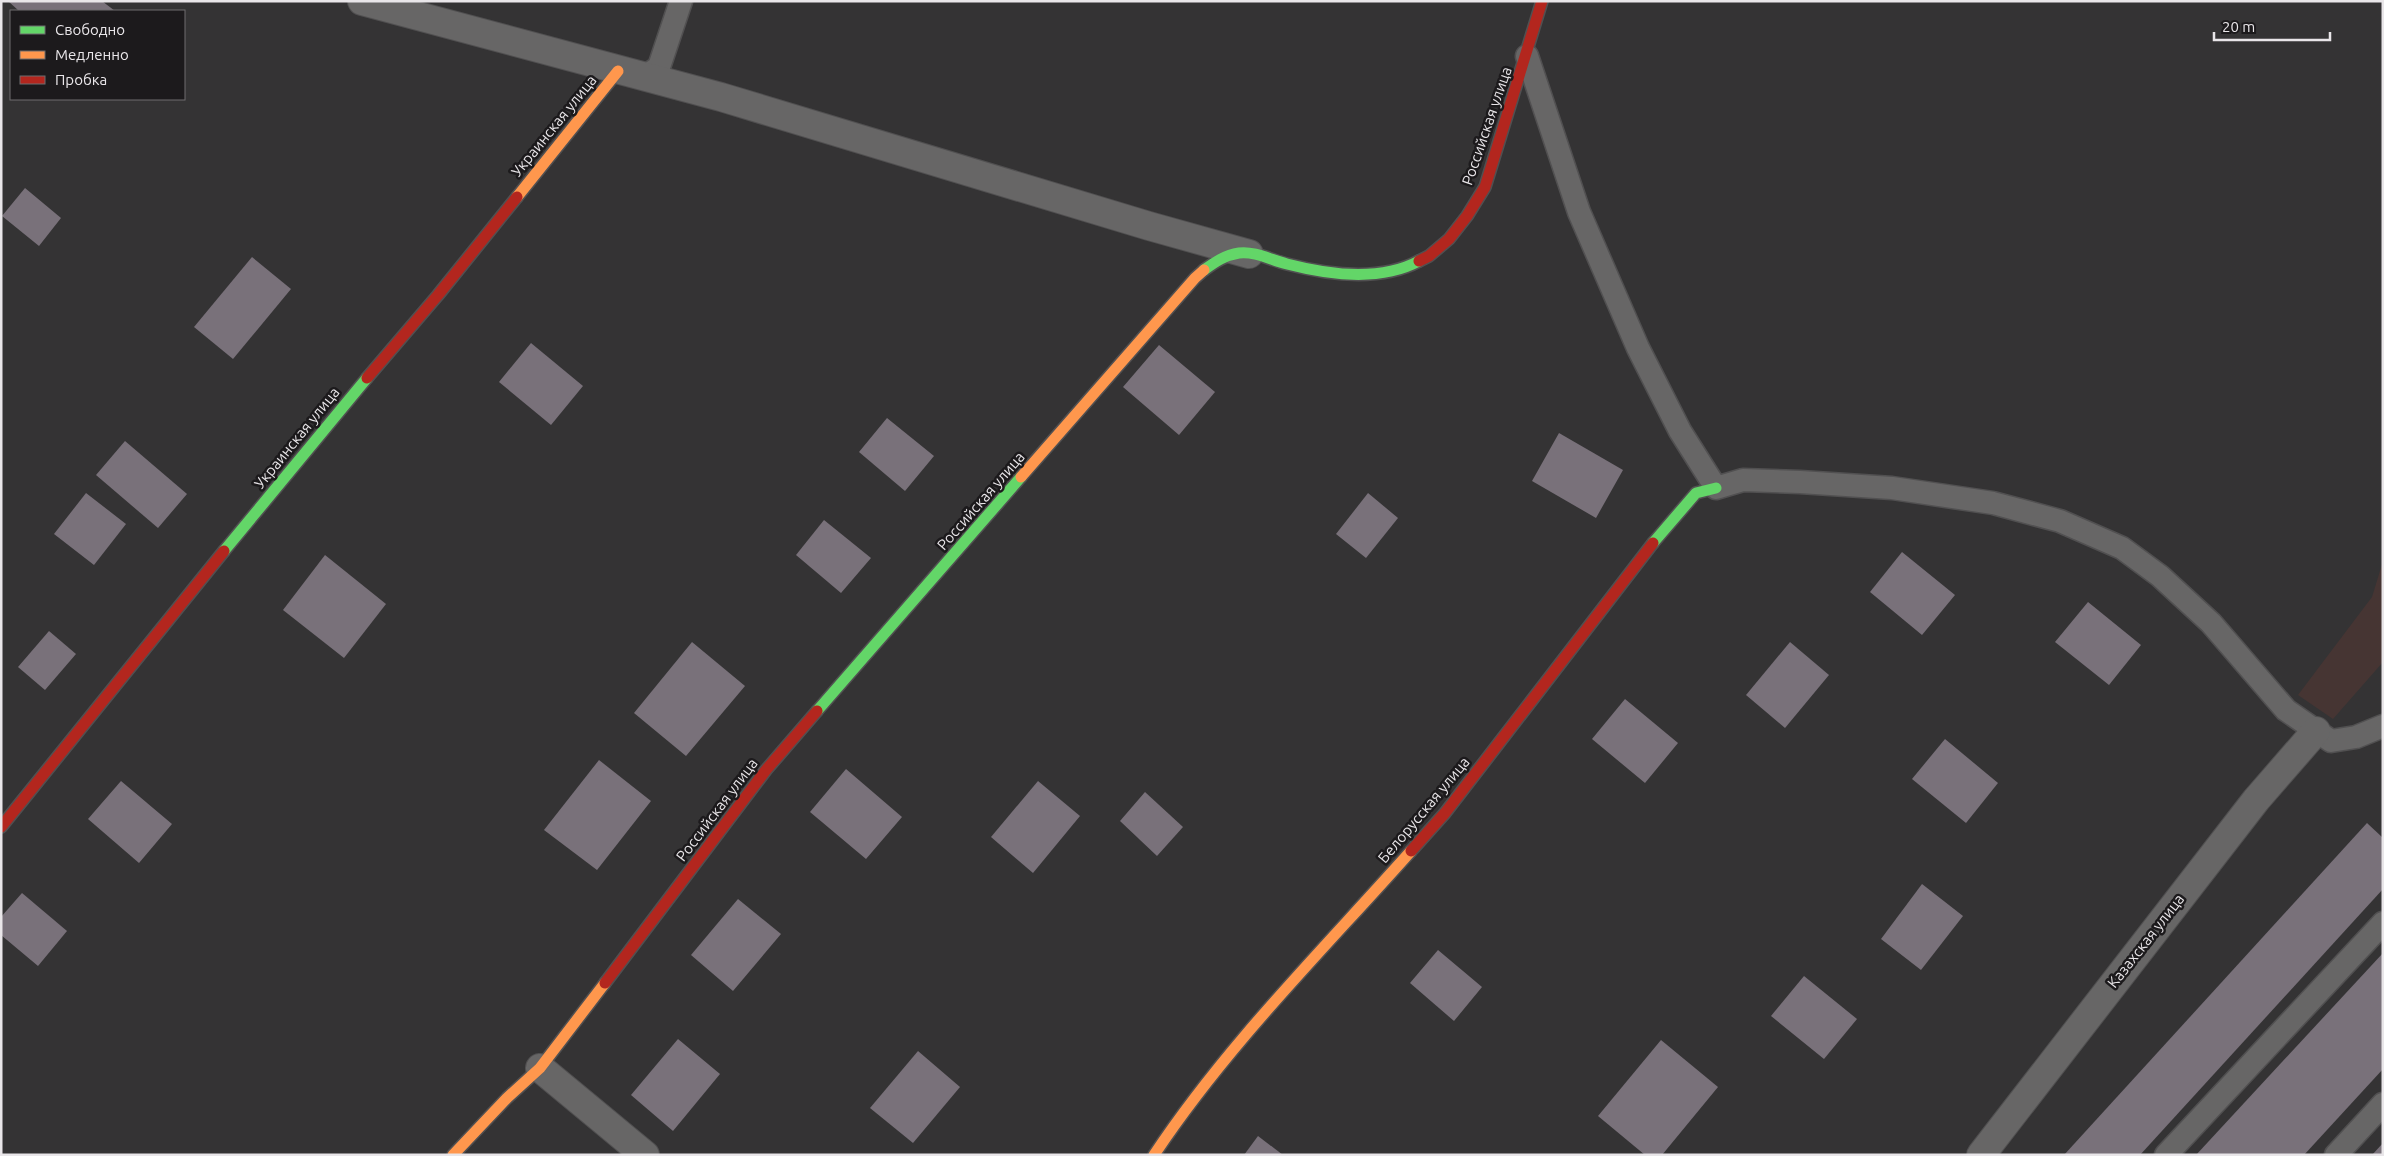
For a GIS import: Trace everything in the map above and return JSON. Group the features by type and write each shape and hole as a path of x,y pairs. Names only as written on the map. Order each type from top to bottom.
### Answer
{"street":[{"path":"362,1 625,73 721,97 1249,254"},
{"name":"Российская улица","path":"453,1155 507,1098 540,1068 766,770 1195,278 1222,259 1234,254 1249,254 1302,267 1364,275 1393,272 1422,261 1454,234 1470,213 1485,187 1527,56 1542,1"},
{"name":"Украинская улица","path":"1,827 350,397 438,296 625,73"},
{"name":"Белорусская улица","path":"1154,1155 1180,1116 1253,1027 1445,813 1642,556 1696,493 1716,488"},
{"name":"Казахская улица","path":"1981,1155 2256,800 2316,731"},
{"path":"540,1068 645,1155"}],"lane":[{"path":"625,73 648,74 659,67 663,61 681,1"},
{"path":"1527,56 1579,212 1638,348 1680,431 1716,488 1743,480 1892,488 1994,503 2060,521 2122,548 2160,576 2211,623 2286,710 2331,741 2356,738 2383,726"},
{"path":"2166,1155 2383,923"},
{"path":"2336,1155 2383,1104"}],"shaded area":[{"path":"2383,561 2383,662 2333,719 2298,695 2372,597"}],"building":[{"path":"8,1 102,1 114,10 18,10"},
{"path":"25,188 61,218 39,246 2,216"},
{"path":"252,257 291,289 233,359 194,327"},
{"path":"531,343 583,386 551,425 499,382"},
{"path":"1159,345 1215,392 1179,435 1123,387"},
{"path":"887,418 934,456 905,491 859,452"},
{"path":"1559,433 1623,470 1596,518 1532,481"},
{"path":"125,441 187,494 158,528 96,475"},
{"path":"86,493 126,524 94,565 54,534"},
{"path":"1368,493 1398,518 1366,558 1336,534"},
{"path":"824,520 871,558 841,593 796,555"},
{"path":"1902,552 1955,595 1922,635 1870,592"},
{"path":"325,555 386,604 344,658 283,610"},
{"path":"2088,602 2141,645 2109,685 2055,642"},
{"path":"49,631 76,654 45,690 18,667"},
{"path":"692,642 745,686 686,756 634,713"},
{"path":"1790,642 1829,675 1785,728 1746,695"},
{"path":"1625,699 1678,743 1645,783 1592,739"},
{"path":"1945,739 1998,783 1966,823 1912,779"},
{"path":"599,760 651,801 597,870 544,830"},
{"path":"846,769 902,817 866,859 810,812"},
{"path":"121,781 172,824 139,863 88,819"},
{"path":"1038,781 1080,816 1033,873 991,837"},
{"path":"1145,792 1183,827 1157,856 1120,821"},
{"path":"2367,823 2383,838 2383,889 2140,1155 2064,1155"},
{"path":"1922,884 1963,916 1921,970 1881,939"},
{"path":"22,893 67,931 38,966 1,935 1,917"},
{"path":"738,899 781,934 733,991 691,955"},
{"path":"1438,950 1482,987 1454,1021 1410,983"},
{"path":"2383,953 2383,1069 2304,1155 2196,1155"},
{"path":"1804,976 1857,1019 1824,1059 1771,1016"},
{"path":"678,1039 720,1074 673,1131 631,1095"},
{"path":"1661,1040 1718,1087 1662,1155 1645,1155 1598,1116"},
{"path":"918,1051 960,1087 913,1143 870,1108"},
{"path":"1258,1136 1283,1155 1244,1155"},
{"path":"2383,1143 2383,1155 2372,1155"}],"traffic: fast":[{"path":"1204,270 1225,257 1239,253 1257,255 1303,268 1354,274 1388,272 1404,268 1419,261"},
{"path":"224,551 367,378"},
{"path":"817,711 1021,477"},
{"path":"1653,543 1696,493 1716,488"}],"traffic: slow":[{"path":"517,197 618,71"},
{"path":"1021,477 1204,270"},
{"path":"1154,1155 1182,1114 1244,1037 1411,851"},
{"path":"453,1155 507,1098 540,1068 605,983"}],"traffic: jam":[{"path":"1419,261 1429,256 1449,239 1467,216 1485,187 1542,1"},
{"path":"367,378 438,295 517,197"},
{"path":"1411,851 1445,813 1653,543"},
{"path":"1,827 224,551"},
{"path":"605,983 766,770 817,711"}]}
